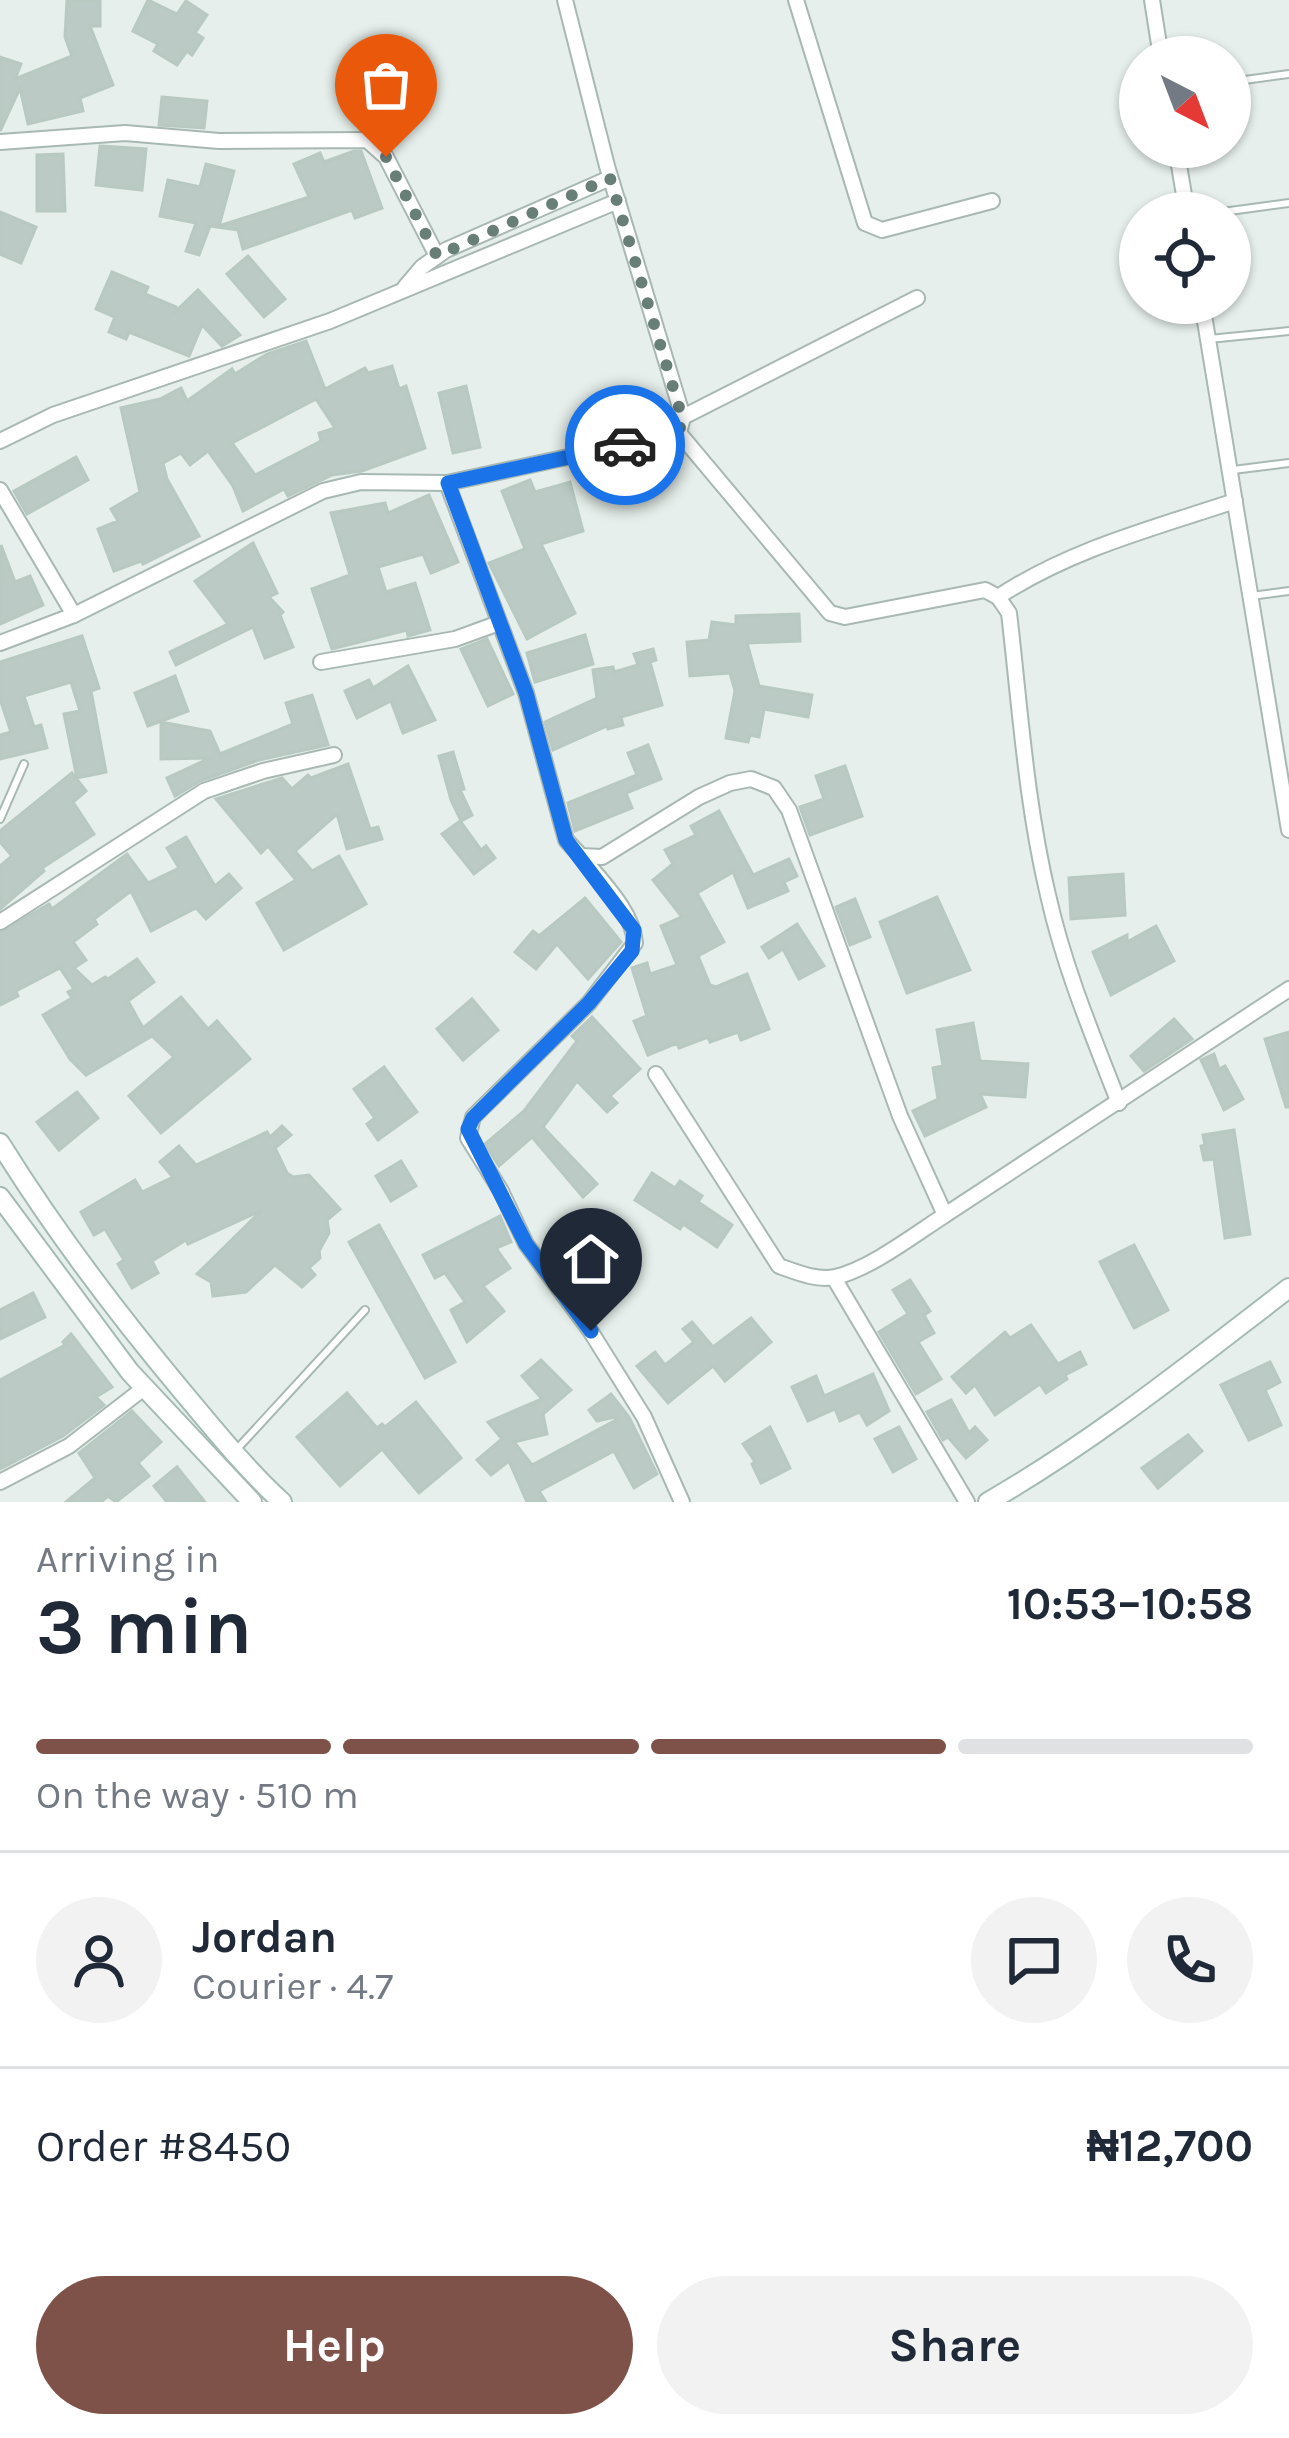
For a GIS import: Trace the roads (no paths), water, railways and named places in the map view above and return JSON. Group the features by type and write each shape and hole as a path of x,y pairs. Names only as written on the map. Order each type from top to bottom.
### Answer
{"main road":[{"path":"0,1143 96,1284 233,1452 282,1502"},
{"path":"0,1197 144,1388 251,1502"},
{"path":"988,1502 1122,1416 1289,1288"}],"street":[{"path":"565,0 681,425 830,613 845,617 986,590 1009,613 1030,804 1047,894 1069,974 1119,1103"},
{"path":"796,0 865,223 882,230 992,200"},
{"path":"1152,0 1158,36"},
{"path":"0,142 125,133 219,141 367,140 386,157 437,256"},
{"path":"403,289 437,256 610,178"},
{"path":"0,441 53,415 329,321 618,201"},
{"path":"0,643 74,615 323,491 361,482 448,483 681,425 917,298"},
{"path":"1206,324 1289,830"},
{"path":"448,483 526,693 566,840 624,914 634,930 635,943 589,1003 473,1118 469,1138 526,1244 591,1331 644,1417 682,1502"},
{"path":"0,490 74,615"},
{"path":"998,597 1081,552 1235,501"},
{"path":"321,662 455,639 500,623"},
{"path":"0,922 204,790 334,754"},
{"path":"581,856 602,857 730,783 751,779 774,788 789,810 900,1116 945,1215"},
{"path":"656,1075 779,1265 804,1275 834,1278 945,1215 1289,989"},
{"path":"834,1278 967,1502"},
{"path":"0,1482 69,1446 144,1388"}],"lane":[{"path":"1251,79 1289,74"},
{"path":"1251,208 1289,203"},
{"path":"1208,339 1289,331"},
{"path":"1230,471 1289,463"},
{"path":"1251,596 1289,591"},
{"path":"0,820 24,764"},
{"path":"233,1452 365,1310"}]}
